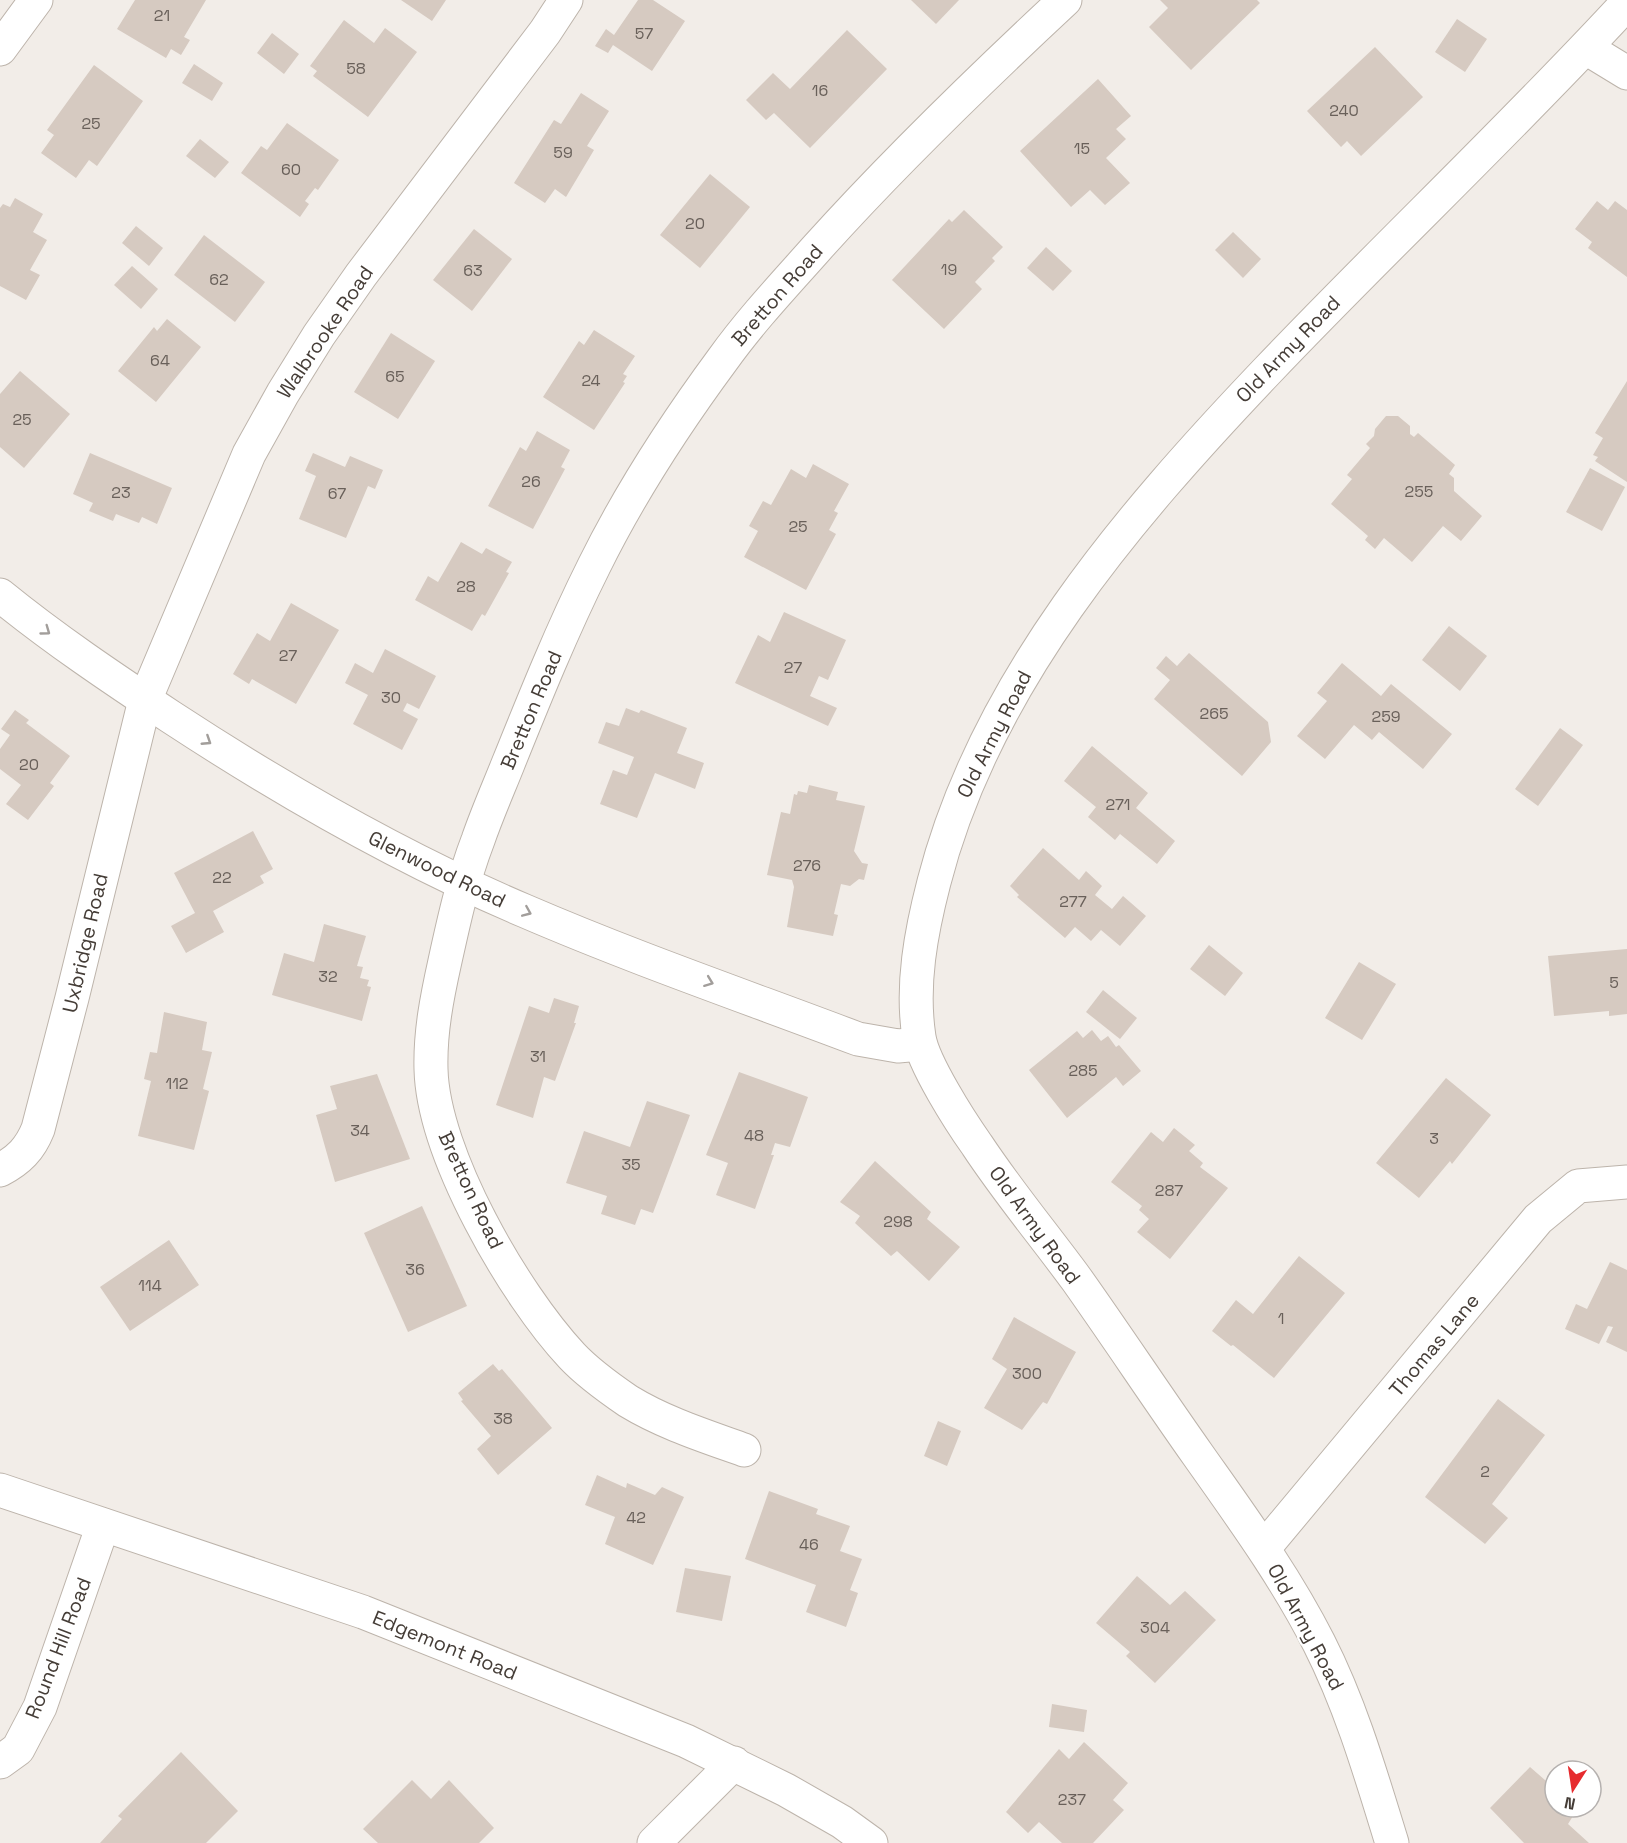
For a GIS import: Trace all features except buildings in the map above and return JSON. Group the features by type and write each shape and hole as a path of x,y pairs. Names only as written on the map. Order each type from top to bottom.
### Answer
{"street":[{"path":"0,49 36,0"},
{"name":"Walbrooke Road","path":"145,700 249,454 283,393 319,335 361,275 506,85 566,0"},
{"name":"Bretton Road","path":"744,1450 655,1416 611,1389 574,1359 540,1318 502,1259 470,1198 447,1147 436,1107 431,1074 431,1045 436,1003 464,884 478,840 519,736 595,564 676,425 725,355 837,225 941,117 1065,0"},
{"name":"Old Army Road","path":"1392,1843 1358,1735 1338,1686 1319,1643 1264,1548 1076,1280 976,1145 942,1088 920,1044 915,1001 920,944 928,903 948,833 974,765 999,716 1061,617 1138,514 1196,446 1344,290 1586,48 1627,3"},
{"path":"1586,48 1627,73"},
{"name":"Glenwood Road","path":"0,595 42,629 145,700 296,796 374,840 464,884 580,933 858,1039 898,1046 920,1044"},
{"name":"Uxbridge Road","path":"0,1170 15,1162 31,1145 38,1129 145,700"},
{"name":"Thomas Lane","path":"1264,1548 1538,1219 1578,1186 1627,1182"},
{"name":"Edgemont Road","path":"0,1490 363,1612 686,1741 734,1763 842,1822 871,1843"},
{"name":"Round Hill Road","path":"0,1762 18,1749 40,1707 103,1526"},
{"path":"654,1843 734,1763"}]}
